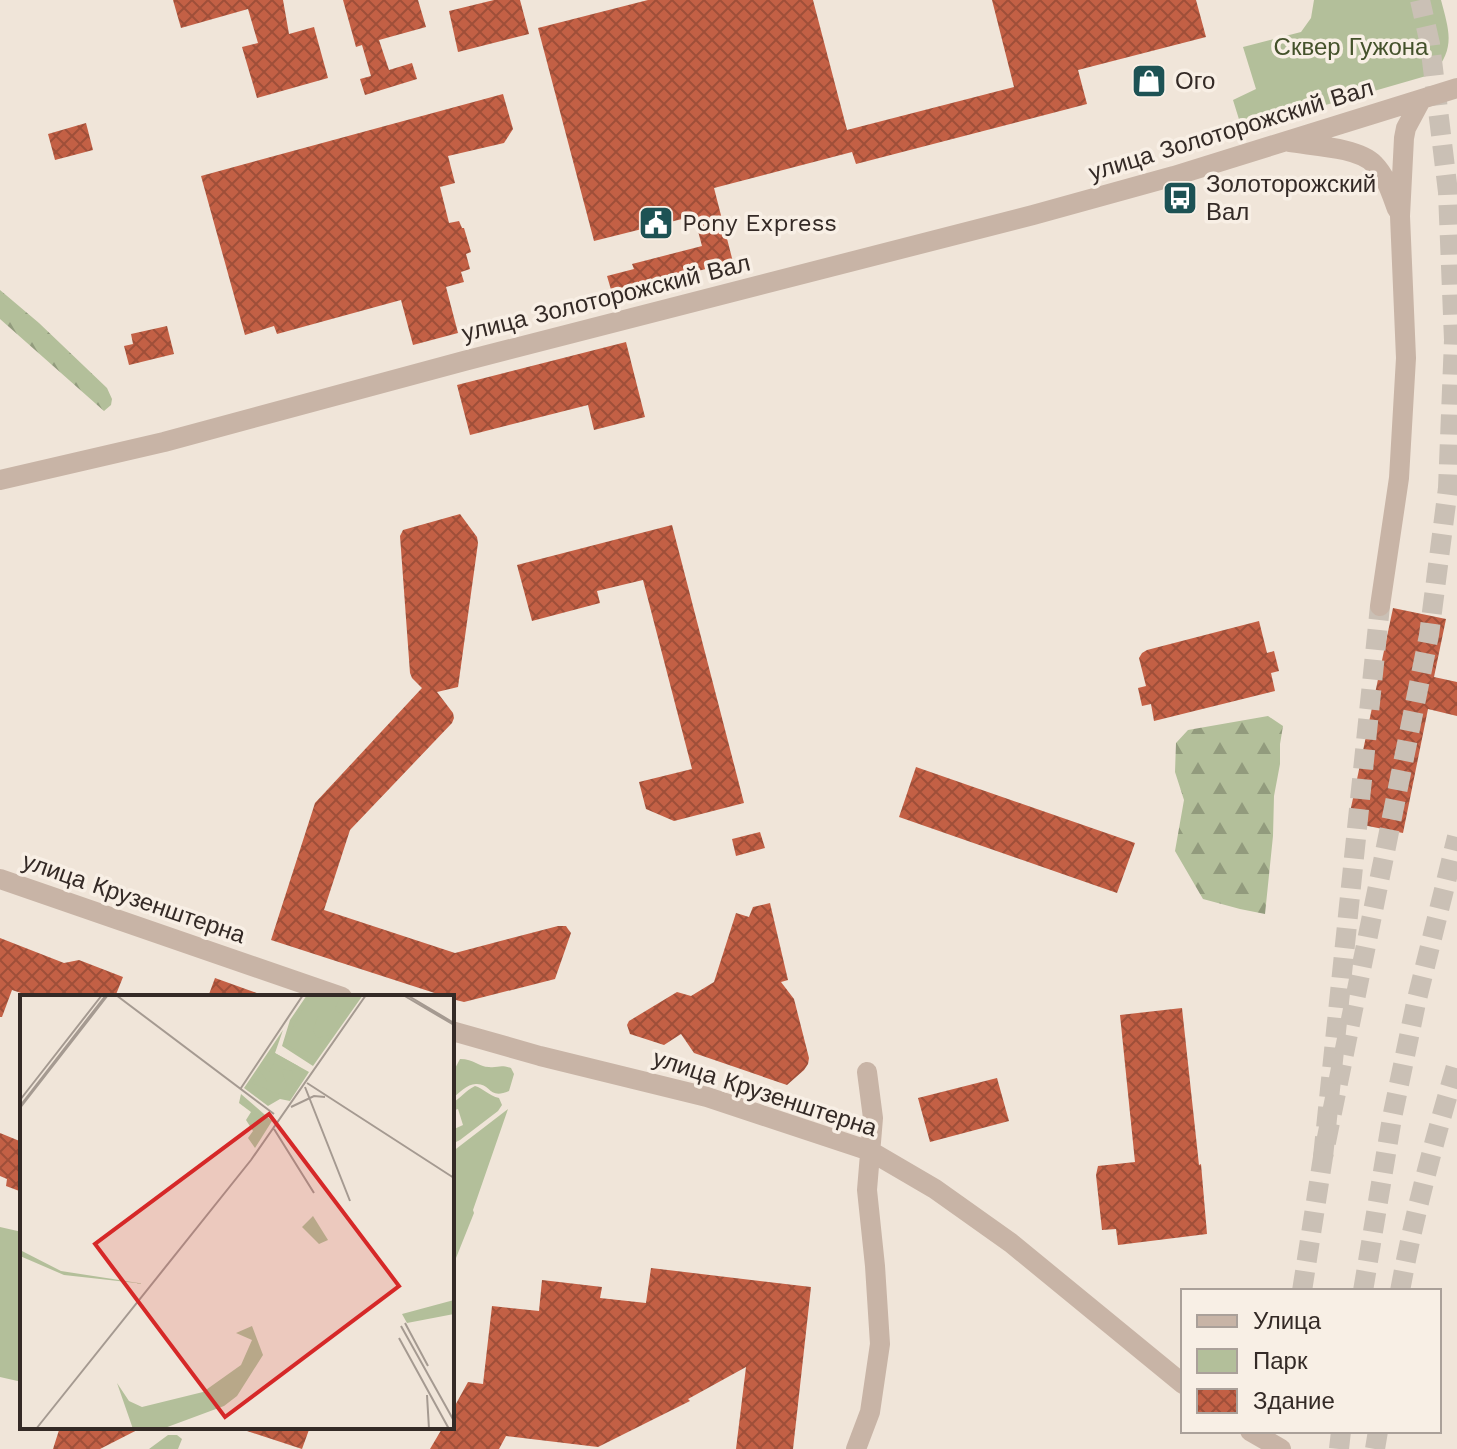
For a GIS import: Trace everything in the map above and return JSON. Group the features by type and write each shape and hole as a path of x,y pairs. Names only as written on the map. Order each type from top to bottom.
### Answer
{"street":[{"name":"улица Золоторожский Вал","path":"0,480 164,442 464,361 1033,215 1174,176 1456,88"},
{"path":"1380,606 1399,478 1406,358 1400,216 1406,128 1421,100"},
{"path":"1282,141 1349,151 1373,162 1387,182 1400,216"},
{"name":"улица Крузенштерна","path":"0,879 336,995"},
{"name":"улица Крузенштерна","path":"454,1032 707,1097 870,1151 935,1189 1011,1243 1181,1382"},
{"path":"856,1449 870,1412 880,1344 867,1190 873,1118 867,1072"},
{"path":"1253,1433 1281,1449"}],"green space":[{"name":"Сквер Гужона","path":"1314,0 1441,0 1449,39 1445,56 1433,74 1242,129 1233,100 1256,89 1243,47 1301,32 1311,18"},
{"path":"0,290 107,388 111,405 104,411 0,319"},
{"path":"1268,716 1283,726 1265,914 1203,899 1175,851 1184,800 1175,772 1176,743 1188,730"},
{"path":"460,1059 485,1067 504,1066 511,1068 514,1074 509,1091 498,1094 474,1084 454,1097 454,1070"},
{"path":"475,1086 481,1088 499,1098 502,1105 454,1143 454,1129 463,1125 458,1109 454,1110 454,1101"},
{"path":"508,1109 454,1263 454,1150"},
{"path":"0,1227 20,1232 20,1382 0,1377"},
{"path":"168,1435 177,1435 182,1439 178,1449 149,1449"}],"building":[{"path":"173,0 283,0 289,34 314,27 328,78 257,98 242,47 258,43 248,9 181,28"},
{"path":"343,0 418,0 426,27 379,40 389,70 412,63 417,79 365,95 360,79 371,76 362,45 356,47"},
{"path":"494,0 520,0 529,34 458,52 449,11"},
{"path":"648,0 813,0 847,130 1014,87 992,0 1196,0 1206,37 1078,70 1087,104 856,164 852,152 714,188 733,262 612,293 607,276 634,269 632,264 702,246 694,216 594,241 538,28"},
{"path":"503,94 513,129 504,143 448,156 455,183 440,187 449,223 459,221 471,252 466,254 470,269 461,272 464,282 446,287 458,333 413,345 401,300 277,334 274,326 245,335 201,176"},
{"path":"86,123 93,150 55,160 48,134"},
{"path":"167,326 174,354 129,365 124,346 133,344 131,334"},
{"path":"626,342 645,417 594,430 588,405 470,435 457,385"},
{"path":"460,514 477,537 458,687 437,692 454,718 350,830 324,910 455,953 558,926 566,926 571,933 555,979 464,1002 454,1000 454,995 441,995 271,940 315,803 422,688 410,673 400,536 403,530"},
{"path":"672,525 744,803 674,821 646,809 639,782 692,769 643,580 597,591 600,603 532,621 517,565"},
{"path":"1393,608 1446,619 1434,677 1457,682 1457,716 1428,709 1403,833 1348,822"},
{"path":"1259,621 1267,653 1274,651 1279,671 1271,673 1275,691 1154,721 1151,704 1142,706 1138,688 1146,686 1139,658 1142,653"},
{"path":"916,767 1135,843 1117,893 899,817"},
{"path":"760,832 765,848 736,856 732,839"},
{"path":"770,903 788,980 781,982 794,999 809,1058 804,1070 787,1085 694,1053 681,1034 664,1045 630,1034 629,1021 677,992 691,996 714,982 736,913 749,917 753,907"},
{"path":"0,938 64,963 79,960 123,977 116,995 27,995 12,990 0,1017"},
{"path":"215,978 262,995 209,995"},
{"path":"1182,1008 1207,1234 1118,1245 1116,1229 1102,1230 1096,1175 1098,1166 1135,1162 1120,1015"},
{"path":"997,1078 1009,1121 930,1142 918,1098"},
{"path":"0,1133 20,1141 20,1191 6,1186 7,1179 0,1176"},
{"path":"651,1268 811,1287 793,1449 736,1449 746,1367 688,1399 690,1401 598,1447 506,1436 499,1449 430,1449 442,1429 454,1429 454,1407 468,1382 483,1384 492,1306 539,1311 542,1280 602,1287 600,1298 646,1303"},
{"path":"59,1429 139,1429 100,1449 53,1449"},
{"path":"244,1429 309,1429 302,1449"}],"tunnel":[{"path":"1302,1289 1323,1157 1429,635 1448,488 1454,340 1448,192 1430,44 1420,0"},
{"path":"1323,1157 1380,606"},
{"path":"1363,1289 1392,1118 1416,1003 1457,837"},
{"path":"1400,1289 1426,1176 1457,1063"},
{"path":"1339,1449 1341,1433"},
{"path":"1375,1449 1378,1433"}],"place":[{"name":"Ого","path":"1149,81"},
{"name":"Золоторожский Вал","path":"1180,198"},
{"name":"Pony Express","path":"656,223"}]}
